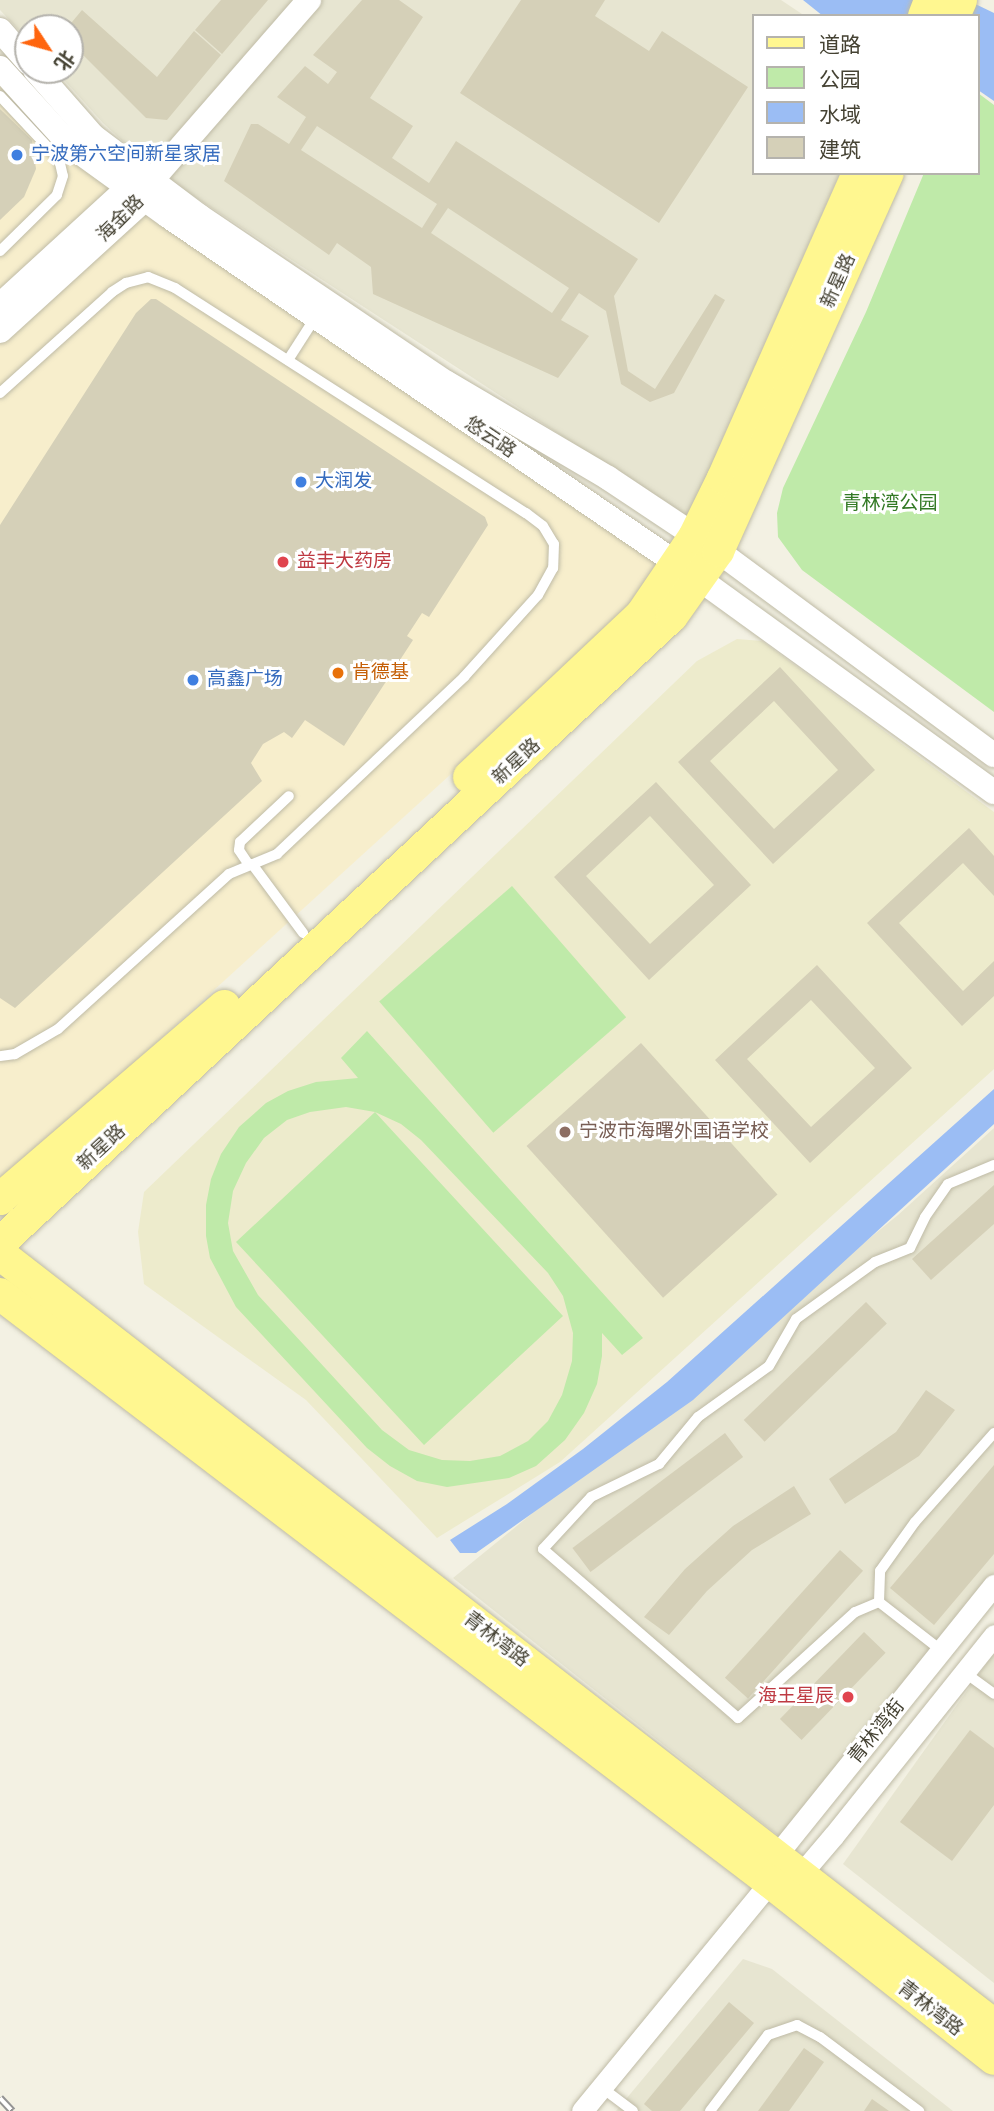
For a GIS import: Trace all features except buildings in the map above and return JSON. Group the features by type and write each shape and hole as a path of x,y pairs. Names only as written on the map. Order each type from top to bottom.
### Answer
{"main road":[{"path":"929,14 951,5"},
{"name":"新星路","path":"706,544 723,478 857,175"},
{"name":"新星路","path":"0,1199 212,1017 687,571 706,544 887,175"},
{"name":"新星路","path":"0,1243 672,616 687,571"},
{"name":"青林湾路","path":"0,1254 782,1871 994,2059"},
{"name":"青林湾路","path":"0,1294 994,2025"}],"street":[{"path":"142,189 309,0"},
{"path":"0,30 14,46"},
{"name":"悠云路","path":"0,68 71,146 142,189 315,318 687,571 994,792"},
{"name":"悠云路","path":"47,84 142,189 199,216 447,383 608,478 706,544 994,755"},
{"name":"海金路","path":"0,305 142,189"},
{"name":"海金路","path":"0,331 142,189"},
{"name":"青林湾街","path":"782,1871 942,1651 994,1585"},
{"name":"青林湾街","path":"582,2111 782,1871 964,1672 994,1635"}],"lane":[{"path":"0,96 59,159 63,176 57,195 0,251"},
{"path":"0,393 111,292 126,283 148,277 175,288 543,526 554,544 553,568 538,595 464,677 277,855 229,874 58,1029 37,1044 15,1054 0,1056"},
{"path":"288,360 315,318"},
{"path":"289,796 240,842 239,850 303,933"},
{"path":"879,1602 855,1612 738,1718 543,1549 591,1497 659,1464 698,1417 769,1366 796,1319 875,1262 909,1248 925,1217 948,1184 994,1165"},
{"path":"879,1602 880,1571 915,1522 994,1433"},
{"path":"879,1602 942,1651"},
{"path":"964,1672 994,1694"},
{"path":"710,2111 768,2035 797,2025 820,2037 919,2111"},
{"path":"601,2087 633,2111"}],"shaded area":[{"path":"0,0 781,0 802,14 752,14 752,175 839,175 688,518 155,171 103,123 68,84 84,84 84,14 14,14 14,25 0,10"},
{"path":"0,83 660,563 631,610 0,1185"},
{"name":"宁波市海曙外国语学校","path":"737,639 762,641 994,812 994,1069 560,1462 437,1538 306,1400 144,1284 138,1232 144,1192 697,661"},
{"path":"994,1128 994,1573 780,1837 453,1578 898,1215"},
{"path":"994,1653 994,1983 843,1864"},
{"path":"743,1959 772,1969 953,2111 616,2111"}],"green space":[{"name":"青林湾公园","path":"980,94 994,105 994,712 802,570 778,537 777,513 783,488 866,312 923,175 980,175"},
{"path":"512,886 626,1017 493,1133 379,1001"},
{"path":"367,1031 643,1338 622,1355 602,1333 602,1356 597,1384 584,1413 565,1440 536,1466 509,1478 447,1487 417,1481 390,1466 367,1448 236,1307 210,1258 206,1236 206,1205 211,1179 221,1154 239,1127 266,1103 288,1091 316,1082 358,1078 341,1058","holes":["346,1107 375,1112 401,1124 421,1140 548,1273 563,1296 573,1333 572,1361 562,1395 548,1421 528,1441 500,1456 470,1461 442,1460 409,1450 382,1430 258,1295 233,1251 228,1223 233,1191 246,1163 264,1138 287,1120 310,1112"]},
{"path":"375,1112 563,1316 424,1445 236,1242"}],"water":[{"path":"803,0 967,0 994,13 994,101 980,91 980,14 820,14"},
{"path":"994,1089 994,1124 693,1400 476,1553 460,1553 450,1540 507,1504 583,1449 667,1382"}],"railway":[{"path":"0,2098 12,2111"}],"place":[{"name":"宁波第六空间新星家居","path":"17,155"},
{"name":"大润发","path":"301,482"},
{"name":"益丰大药房","path":"283,562"},
{"name":"肯德基","path":"338,673"},
{"name":"高鑫广场","path":"193,680"},
{"name":"宁波市海曙外国语学校","path":"565,1132"},
{"name":"海王星辰","path":"848,1697"}]}
